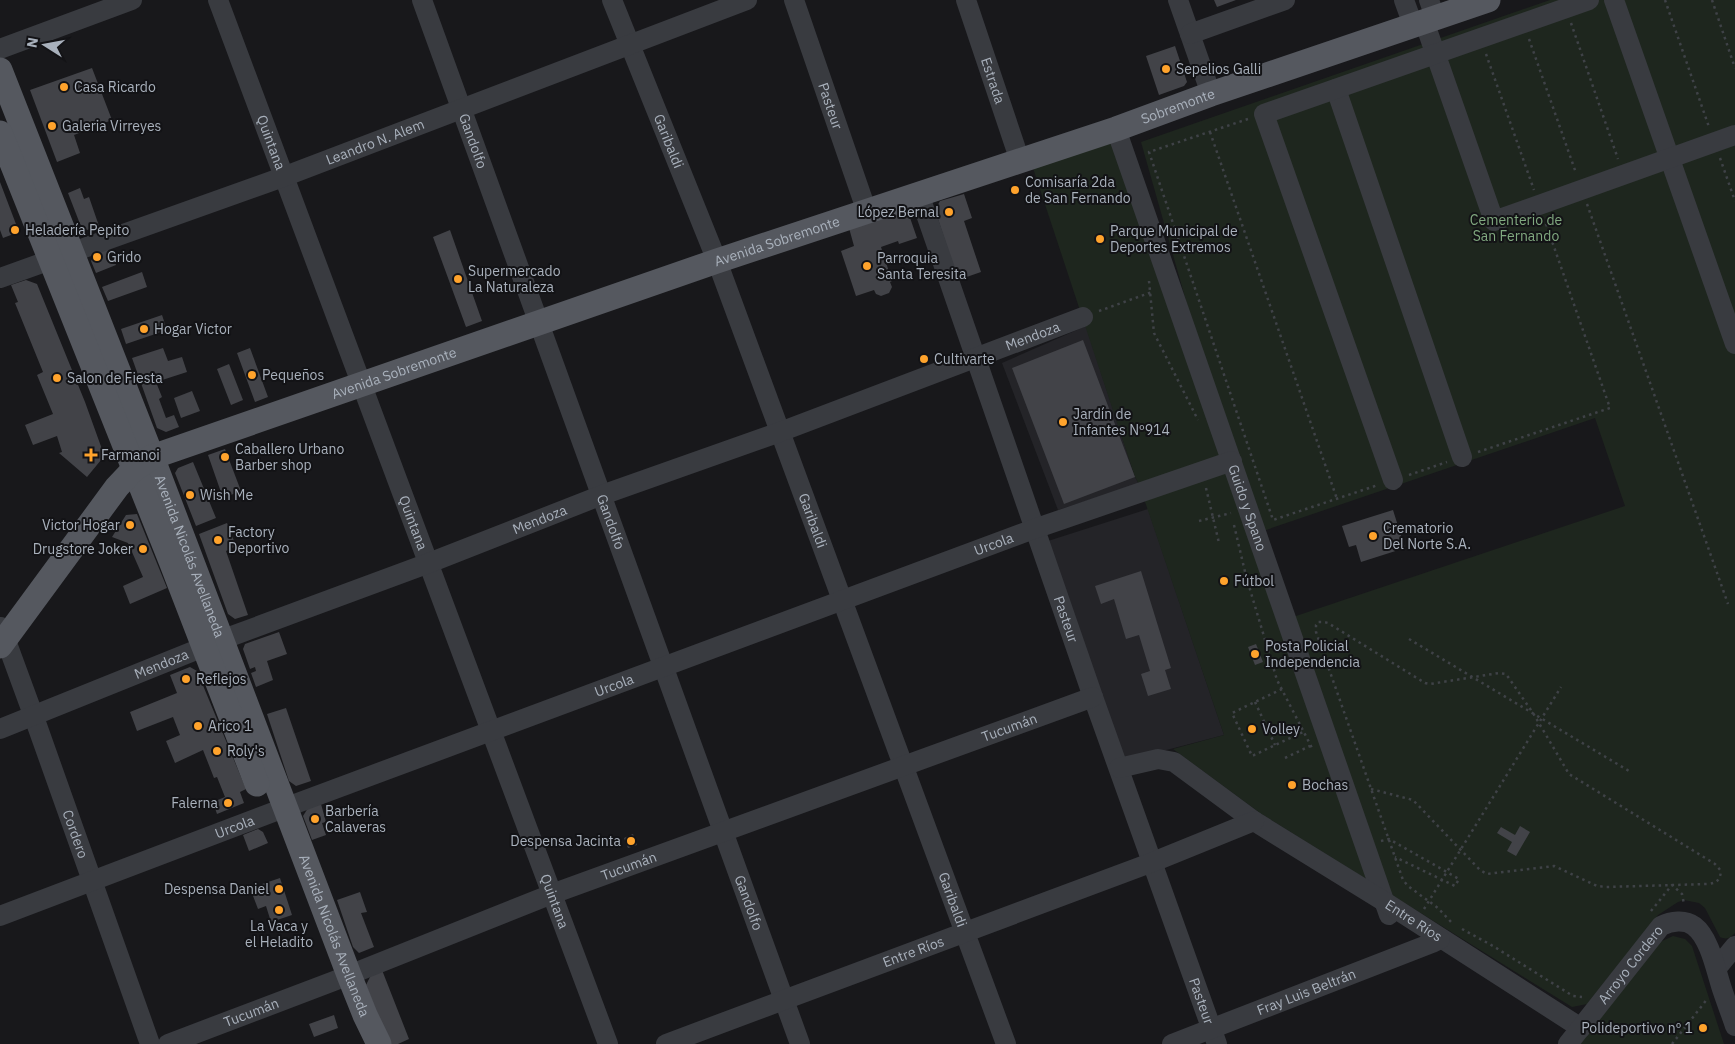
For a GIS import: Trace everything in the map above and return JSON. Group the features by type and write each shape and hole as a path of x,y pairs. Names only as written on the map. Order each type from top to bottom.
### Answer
{"main road":[{"name":"Sobremonte","path":"867,212 1116,129 1425,16 1488,0"},
{"name":"Avenida Nicolás Avellaneda","path":"0,70 61,256 213,643 276,811 342,978 365,1015 379,1044"},
{"name":"Avenida Nicolás Avellaneda","path":"0,133 61,256"},
{"name":"Avenida Sobremonte","path":"2,636 117,486 143,463 539,323 867,212"},
{"name":"Avenida Nicolás Avellaneda","path":"342,978 348,1015 361,1044"}],"street":[{"path":"0,49 132,0"},
{"name":"Quintana","path":"218,0 608,1044"},
{"name":"Gandolfo","path":"422,0 460,110 800,1044"},
{"name":"Garibaldi","path":"612,0 717,262 1006,1044"},
{"name":"Leandro N. Alem","path":"0,278 283,177 747,0"},
{"name":"Pasteur","path":"794,0 867,212"},
{"name":"Estrada","path":"966,0 1020,161"},
{"path":"1178,0 1211,94"},
{"path":"1190,34 1285,0"},
{"path":"1404,0 1425,16 1435,54 1494,221 1735,135"},
{"path":"1394,480 1264,114 1589,0"},
{"path":"1614,0 1735,344"},
{"path":"1336,88 1462,457"},
{"name":"Guido y Spano","path":"1116,129 1387,909"},
{"name":"Pasteur","path":"919,194 1034,529 1214,1037"},
{"name":"Mendoza","path":"0,729 34,717 213,643 1083,317"},
{"name":"Urcola","path":"0,916 491,730 1034,529 1232,461"},
{"name":"Cordero","path":"2,636 34,717 150,1044"},
{"name":"Tucumán","path":"168,1044 342,978 552,894 1093,697"},
{"path":"1119,768 1158,759 1174,762 1248,823"},
{"name":"Entre Ríos","path":"666,1044 1153,862 1248,823 1387,909 1575,1035"},
{"name":"Entre Ríos","path":"1387,909 1416,924 1436,941"},
{"path":"1682,921 1694,925 1702,935 1735,1026"},
{"name":"Arroyo Cordero","path":"1575,1035 1661,926 1667,923 1682,921"},
{"name":"Fray Luis Beltrán","path":"1172,1044 1214,1037 1436,941"},
{"path":"1719,978 1735,946"}],"path":[{"path":"1665,0 1735,201"},
{"path":"1712,0 1735,68"},
{"path":"1566,8 1623,175"},
{"path":"1523,23 1728,604"},
{"path":"1264,114 1149,152 1273,520 1610,408 1481,38"},
{"path":"1210,132 1337,499"},
{"path":"1083,317 1170,285"},
{"path":"1206,488 1219,543"},
{"path":"1199,521 1231,512"},
{"path":"1372,789 1413,800 1460,850 1480,870 1487,874 1550,866 1601,888 1714,884 1720,877 1721,871 1715,864 1569,774 1533,713 1506,674 1499,673 1434,685 1425,683 1328,623 1318,622 1315,629 1316,632 1404,880 1408,886 1456,926 1493,946 1573,996 1580,998 1586,995"},
{"path":"1409,639 1629,772"},
{"path":"1416,924 1540,718 1561,687"},
{"path":"1282,689 1232,713 1252,756 1303,732"},
{"path":"1255,702 1274,745"},
{"path":"1285,758 1310,746"},
{"path":"1647,917 1672,885"},
{"path":"1672,885 1682,894 1684,904 1682,921"},
{"path":"1672,1044 1709,996 1719,978"}],"shaded area":[{"path":"1086,326 1135,477 1139,484 1058,510 1002,363"},
{"path":"1148,509 1224,735 1124,761 1048,541"}],"green space":[{"name":"Cementerio de San Fernando","path":"1550,0 1735,0 1735,933 1732,936 1727,938 1720,937 1705,908 1699,903 1684,900 1678,902 1658,915 1587,1004 1572,1007 1260,813 1173,749 1224,735 1135,477 1032,165 1118,135 1228,449 1141,142","holes":["1595,418 1625,506 1287,619 1257,533"]},
{"path":"1673,936 1685,939 1692,946 1724,1044 1580,1044 1660,942"}],"building":[{"path":"1214,0 1236,0 1217,7"},
{"name":"Sepelios Galli","path":"1175,46 1187,82 1184,86 1159,95 1146,56"},
{"path":"92,68 112,120 74,135 80,153 57,162 30,90"},
{"path":"0,182 19,232 3,238 0,230"},
{"path":"80,188 84,199 89,197 99,226 87,230 80,224 68,193"},
{"path":"964,194 972,218 964,221 981,272 958,280 935,210 940,201"},
{"name":"Parroquia Santa Teresita","path":"907,209 917,238 899,244 898,241 881,247 892,281 890,282 892,287 889,293 881,296 876,294 874,290 856,296 841,251 854,246 849,228"},
{"name":"Supermercado La Naturaleza","path":"450,230 482,321 466,327 433,237"},
{"path":"110,247 116,265 96,273 91,261 97,251"},
{"path":"142,272 147,287 108,301 102,287"},
{"path":"26,280 37,284 85,402 103,452 101,460 87,477 59,453 62,452 57,436 33,445 25,425 53,414 37,375 43,372 15,303 18,302 11,285"},
{"name":"Hogar Victor","path":"162,315 167,330 126,344 121,329"},
{"path":"1083,340 1135,477 1064,504 1012,368"},
{"path":"163,348 168,361 182,357 187,372 156,382 162,397 159,399 166,418 174,415 179,427 166,432 157,428 132,358"},
{"name":"Pequeños","path":"250,348 268,397 255,402 237,353"},
{"path":"229,364 243,400 231,405 217,369"},
{"path":"192,391 200,411 181,418 174,398"},
{"path":"225,449 241,491 223,498 208,455"},
{"path":"193,462 216,518 196,526 175,473 178,468"},
{"name":"Crematorio Del Norte S.A.","path":"1393,510 1405,548 1361,562 1356,545 1349,547 1342,526"},
{"path":"137,514 167,588 130,604 123,586 143,577 128,543 112,537 126,515"},
{"path":"227,523 236,546 226,551 248,615 235,619 228,614 199,534"},
{"path":"1141,571 1171,668 1165,670 1171,689 1148,696 1141,674 1150,671 1139,635 1126,639 1114,599 1101,604 1095,586"},
{"path":"279,632 287,654 267,661 273,680 256,687 251,673 256,671 255,667 250,669 243,649 245,644"},
{"name":"Posta Policial Independencia","path":"1256,644 1263,662 1255,665 1248,647"},
{"path":"190,667 197,671 246,789 240,792 244,803 217,814 213,802 225,797 217,777 214,778 203,750 175,763 166,741 180,735 173,717 137,731 130,712 177,693 170,675"},
{"path":"286,708 311,781 296,786 289,781 267,714"},
{"name":"Barbería Calaveras","path":"321,804 326,822 322,823 326,835 312,840 303,816 308,808"},
{"path":"1520,826 1530,832 1516,856 1507,851 1512,842 1497,833 1501,827 1515,835"},
{"path":"258,829 263,832 268,843 249,851 243,835"},
{"name":"Despensa Jacinta","path":"633,834 637,845 628,848 624,838"},
{"path":"280,878 292,915 271,922 266,906 258,909 250,888"},
{"path":"360,892 367,912 361,913 374,947 359,953 353,947 337,900"},
{"path":"382,970 409,1039 398,1044 389,1044 366,985 371,975"},
{"path":"334,1015 338,1028 314,1037 309,1024"}],"place":[{"name":"Sepelios Galli","path":"1166,69"},
{"name":"Casa Ricardo","path":"64,87"},
{"name":"Galeria Virreyes","path":"52,126"},
{"name":"Comisaría 2da de San Fernando","path":"1015,190"},
{"name":"López Bernal","path":"949,212"},
{"name":"Heladería Pepito","path":"15,230"},
{"name":"Parque Municipal de Deportes Extremos","path":"1100,239"},
{"name":"Grido","path":"97,257"},
{"name":"Parroquia Santa Teresita","path":"867,266"},
{"name":"Supermercado La Naturaleza","path":"458,279"},
{"name":"Hogar Victor","path":"144,329"},
{"name":"Cultivarte","path":"924,359"},
{"name":"Pequeños","path":"252,375"},
{"name":"Salon de Fiesta","path":"57,378"},
{"name":"Jardín de Infantes Nº914","path":"1063,422"},
{"name":"Farmanoi","path":"91,455"},
{"name":"Caballero Urbano Barber shop","path":"225,457"},
{"name":"Wish Me","path":"190,495"},
{"name":"Victor Hogar","path":"130,525"},
{"name":"Crematorio Del Norte S.A.","path":"1373,536"},
{"name":"Factory Deportivo","path":"218,540"},
{"name":"Drugstore Joker","path":"143,549"},
{"name":"Fútbol","path":"1224,581"},
{"name":"Posta Policial Independencia","path":"1255,654"},
{"name":"Reflejos","path":"186,679"},
{"name":"Arico 1","path":"198,726"},
{"name":"Volley","path":"1252,729"},
{"name":"Roly's","path":"217,751"},
{"name":"Bochas","path":"1292,785"},
{"name":"Falerna","path":"228,803"},
{"name":"Barbería Calaveras","path":"315,819"},
{"name":"Despensa Jacinta","path":"631,841"},
{"name":"Despensa Daniel","path":"279,889"},
{"name":"La Vaca y el Heladito","path":"279,910"},
{"name":"Polideportivo nº 1","path":"1703,1028"}]}
